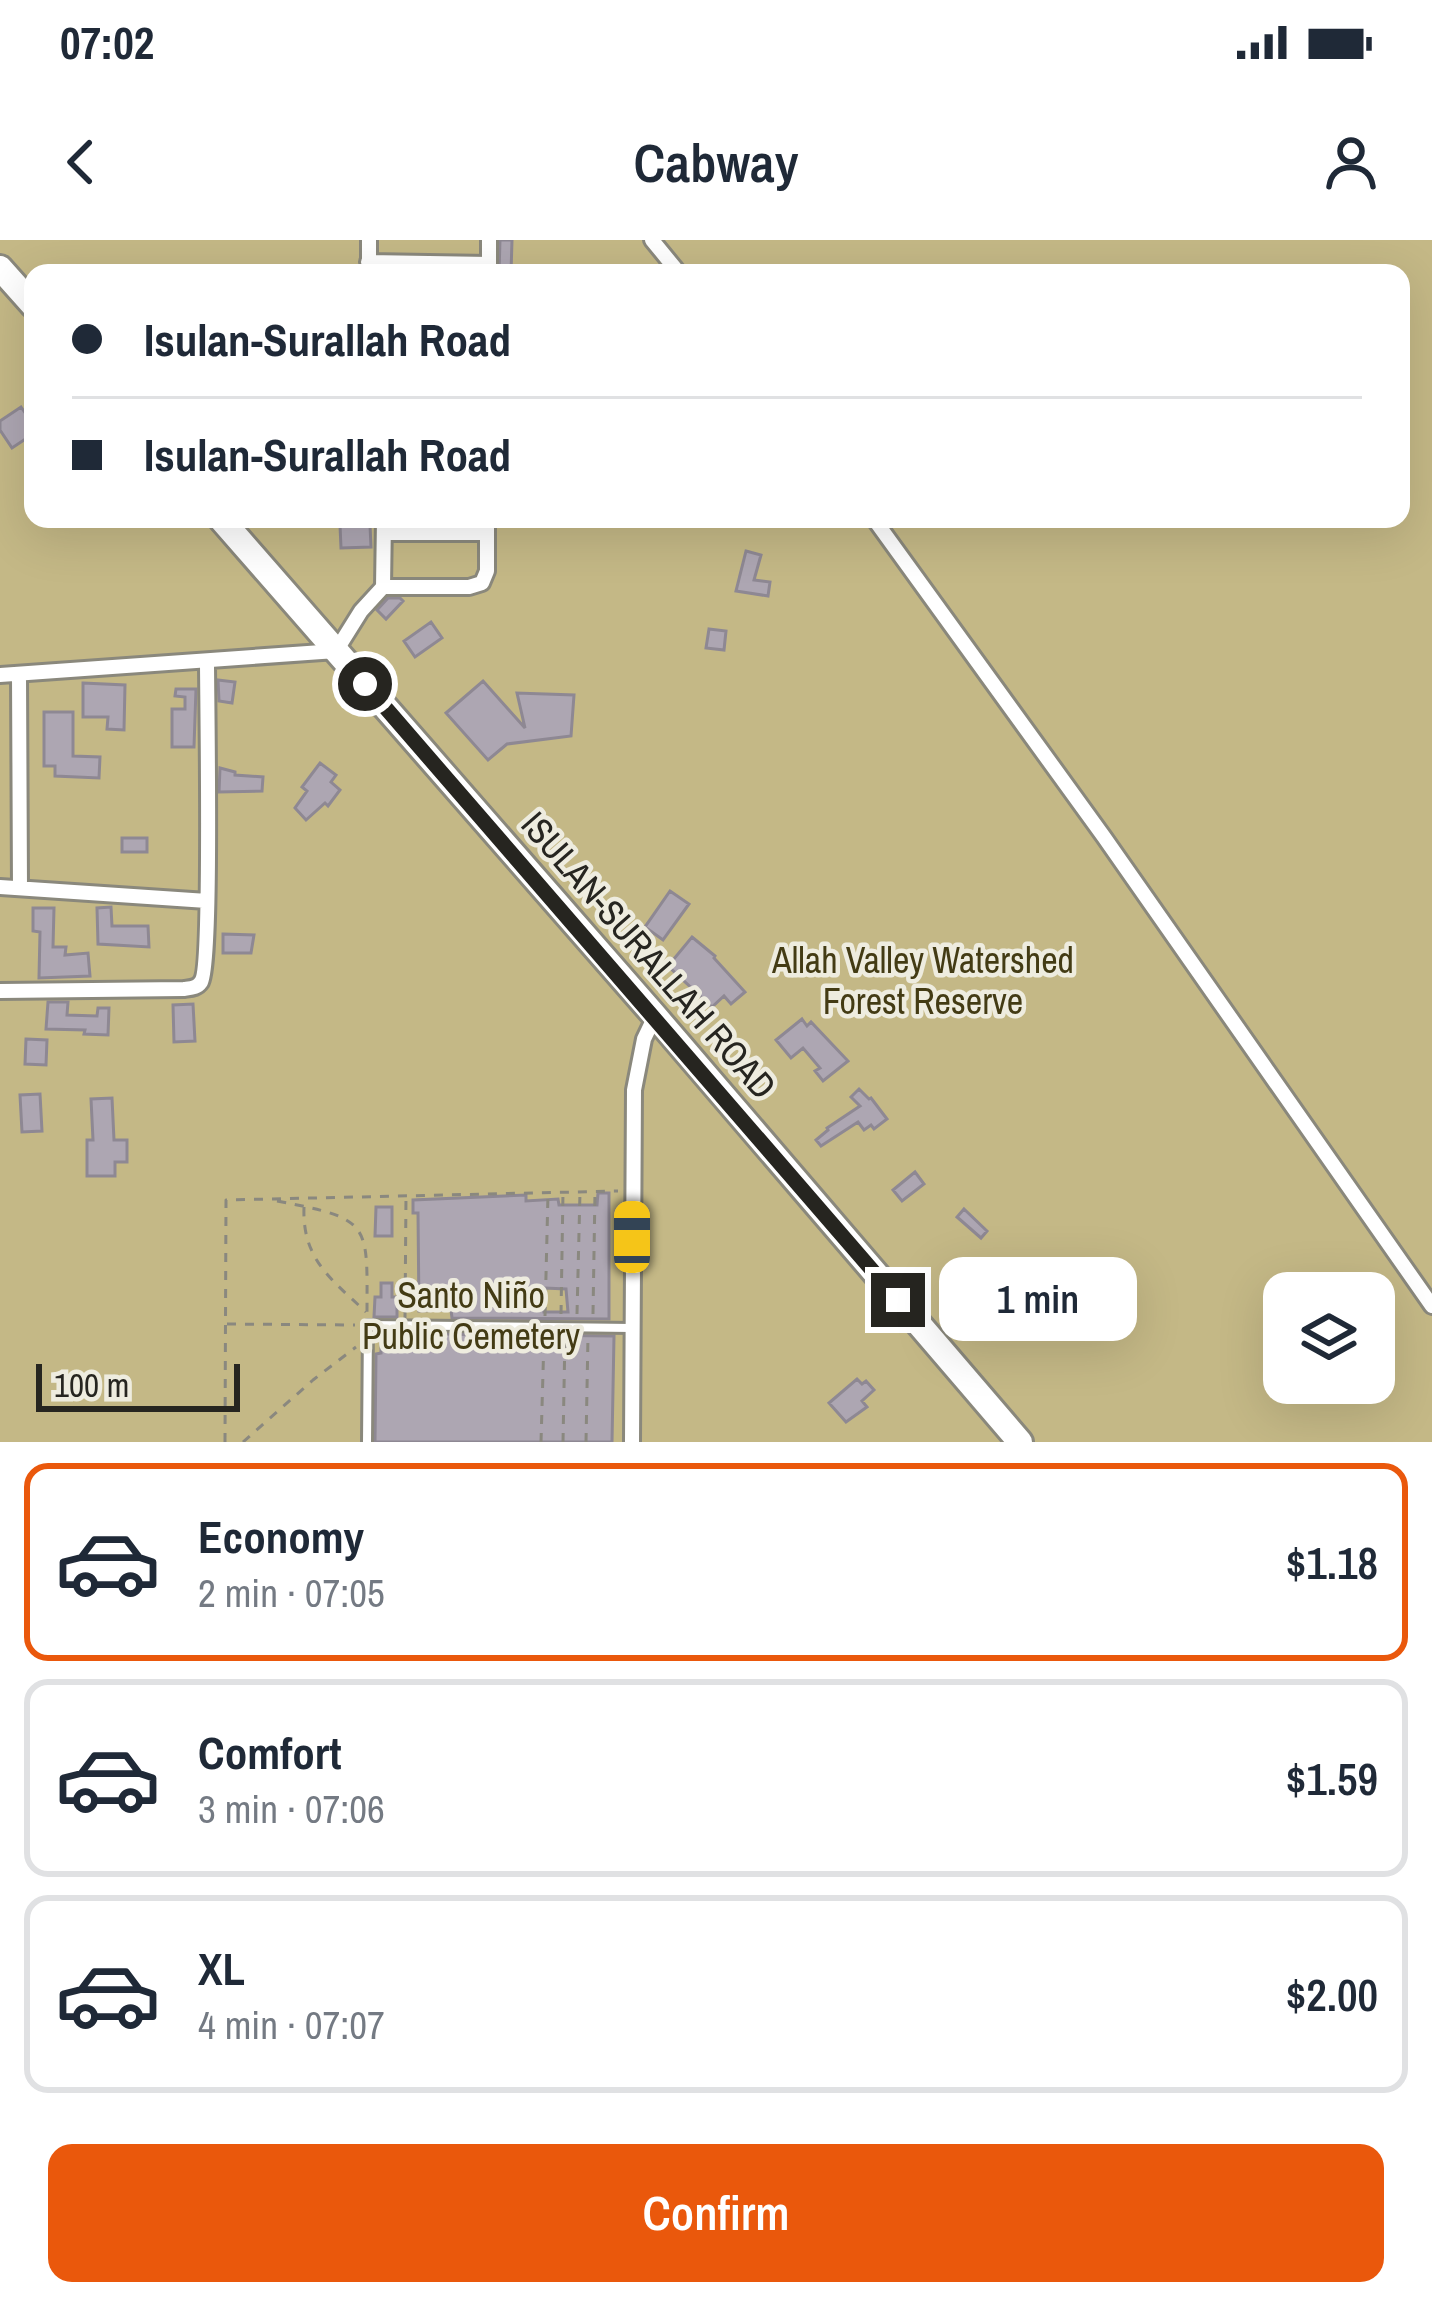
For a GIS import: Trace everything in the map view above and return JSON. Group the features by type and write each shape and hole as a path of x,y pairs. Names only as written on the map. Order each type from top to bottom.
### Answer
{"highway":[{"path":"0,268 24,295"},
{"name":"ISULAN-SURALLAH ROAD","path":"229,528 1020,1442"}],"street":[{"path":"652,240 672,264"},
{"path":"0,675 336,651 383,587 384,528"},
{"path":"383,587 476,586 485,578 487,528"},
{"path":"881,528 1104,837 1432,1306"},
{"path":"0,991 195,987 202,982 207,661"},
{"path":"19,675 20,887"},
{"path":"0,887 206,901"},
{"path":"632,1442 636,1076 655,1016"}],"lane":[{"path":"367,1442 368,1325 632,1328"}],"path":[{"path":"225,1442 226,1200 632,1191"},
{"path":"541,1442 548,1192"},
{"path":"562,1442 563,1192"},
{"path":"576,1328 580,1192"},
{"path":"586,1442 595,1192"},
{"path":"405,1325 406,1195"},
{"path":"225,1324 368,1325 367,1256 360,1231 341,1216 266,1199"},
{"path":"304,1206 303,1229 312,1256 368,1314"},
{"path":"242,1442 368,1337"}],"green space":[{"name":"Allah Valley Watershed Forest Reserve","path":"0,240 1432,240 1432,1442 0,1442"}],"building":[{"path":"500,240 512,240 511,264 499,264"},
{"path":"21,407 24,440 12,448 0,430 0,421"},
{"path":"340,528 370,528 371,547 341,548"},
{"path":"746,551 761,555 754,580 770,582 768,596 736,591"},
{"path":"388,598 403,601 386,619 377,610"},
{"path":"431,622 442,638 415,657 404,641"},
{"path":"709,629 726,631 724,650 706,648"},
{"path":"218,680 235,682 232,703 219,701"},
{"path":"483,681 525,728 517,693 574,695 571,736 507,744 488,760 446,713"},
{"path":"83,683 125,685 124,730 107,729 108,717 83,717"},
{"path":"176,689 196,689 194,747 172,747 172,709 185,709 185,697 175,696"},
{"path":"44,712 73,712 73,756 100,757 99,778 55,776 55,766 44,766"},
{"path":"320,763 336,775 331,782 340,790 328,806 325,803 306,820 295,808 307,791 302,787"},
{"path":"220,768 235,775 263,777 262,791 219,792"},
{"path":"122,838 147,838 147,852 122,852"},
{"path":"670,891 689,904 663,940 645,927"},
{"path":"111,907 112,926 148,926 149,947 98,944 97,908"},
{"path":"33,908 54,908 53,947 66,947 65,955 88,953 90,976 39,978 40,932 33,931"},
{"path":"223,934 254,935 251,953 223,953"},
{"path":"692,937 745,992 731,1004 724,996 712,1007 668,966"},
{"path":"48,1002 68,1002 67,1015 97,1016 98,1008 109,1008 108,1035 46,1029"},
{"path":"193,1004 195,1041 174,1042 173,1005"},
{"path":"802,1019 807,1026 811,1022 848,1061 823,1081 815,1071 820,1068 803,1048 791,1058 776,1040"},
{"path":"26,1039 47,1040 46,1065 25,1064"},
{"path":"859,1089 887,1119 874,1129 871,1125 864,1130 858,1122 821,1146 816,1140 827,1128 860,1106 851,1097"},
{"path":"40,1094 42,1131 22,1132 20,1095"},
{"path":"112,1098 114,1140 127,1140 127,1162 115,1162 115,1176 87,1176 87,1140 93,1140 91,1099"},
{"path":"915,1172 924,1184 902,1201 893,1190"},
{"path":"598,1193 609,1193 609,1319 452,1318 451,1310 419,1311 418,1213 413,1213 413,1200 526,1195 526,1201 558,1199 559,1205 597,1205","holes":["544,1288 566,1289 568,1312 544,1312"]},
{"path":"376,1207 392,1207 392,1236 375,1236"},
{"path":"964,1209 987,1231 981,1238 957,1217"},
{"path":"381,1283 392,1283 397,1317 374,1317"},
{"path":"381,1333 501,1335 501,1344 522,1345 522,1335 614,1336 612,1442 375,1442 376,1354 381,1353"},
{"path":"857,1379 874,1390 862,1401 867,1407 846,1422 829,1403"}],"route":[{"path":"365,684 898,1300"}],"park label":[{"name":"Santo Niño Public Cemetery","path":"471,1316"}]}
